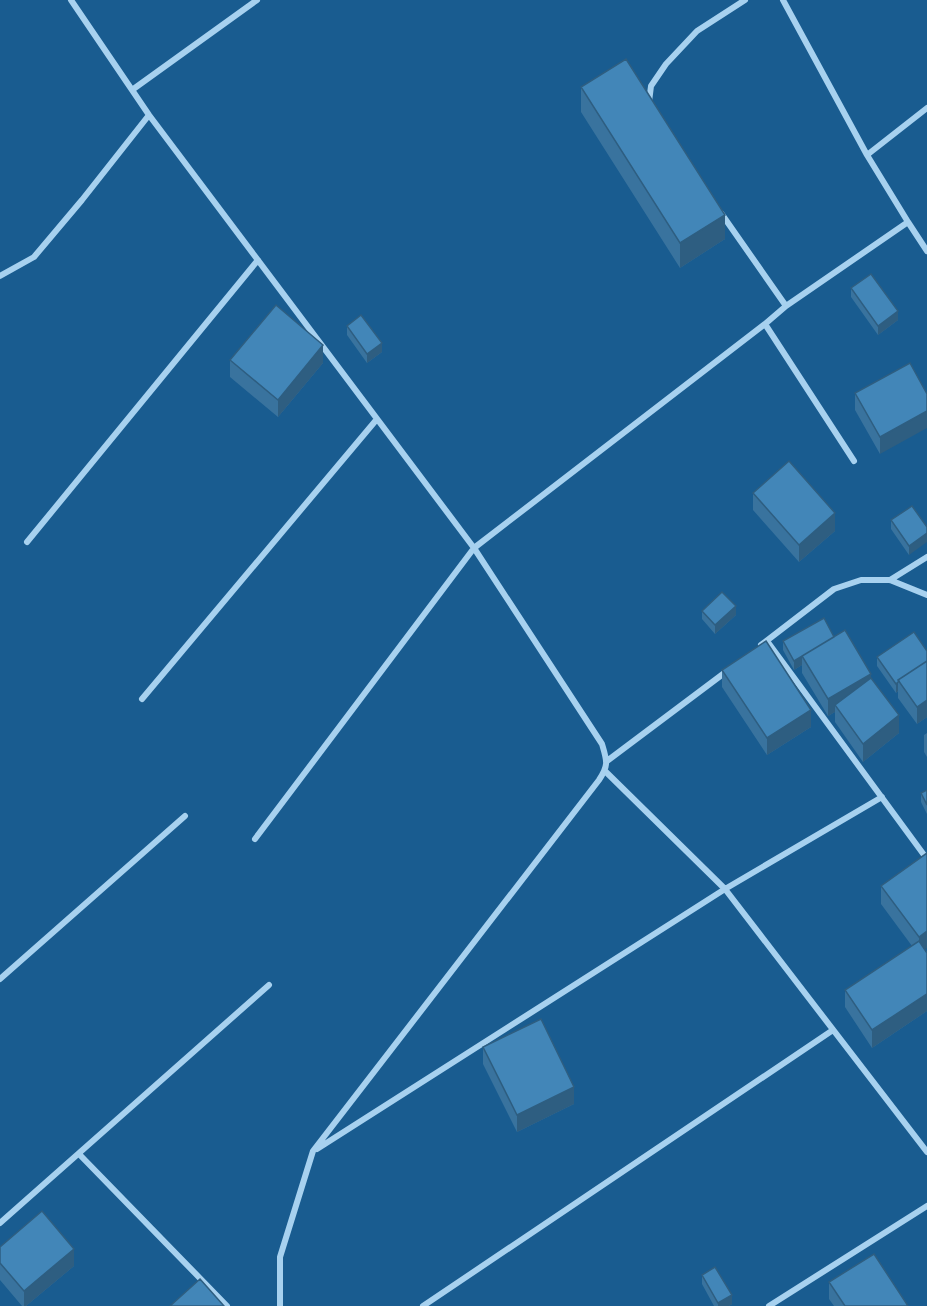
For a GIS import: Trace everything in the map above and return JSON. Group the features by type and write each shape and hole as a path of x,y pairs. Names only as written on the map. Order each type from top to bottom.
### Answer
{"street":[{"path":"71,0 149,115 474,548 602,744 608,761 605,771 313,1151 280,1257 280,1306"},
{"path":"132,90 257,0"},
{"path":"651,113 648,102 651,86 666,64 697,31 745,0"},
{"path":"783,0 867,155 927,251"},
{"path":"867,155 927,108"},
{"path":"0,276 34,256 82,200 149,115"},
{"path":"717,207 786,306"},
{"path":"255,838 474,548 786,306 908,222"},
{"path":"27,542 258,260"},
{"path":"765,324 854,461"},
{"path":"142,699 378,418"},
{"path":"890,580 927,557"},
{"path":"758,648 834,589 861,580 890,580 927,595"},
{"path":"767,640 927,859"},
{"path":"608,761 730,669"},
{"path":"605,771 725,889 927,1152"},
{"path":"313,1151 725,889 882,797"},
{"path":"0,979 185,816"},
{"path":"0,1223 269,985"},
{"path":"423,1306 833,1030"},
{"path":"79,1154 227,1306"},
{"path":"769,1306 927,1206"}],"building":[{"path":"626,59 725,215 680,243 581,87"},
{"path":"871,274 898,311 878,326 851,288"},
{"path":"276,305 323,345 278,400 230,360"},
{"path":"361,315 382,343 367,354 347,326"},
{"path":"910,363 927,394 927,411 880,437 855,393"},
{"path":"789,461 835,513 799,545 753,493"},
{"path":"912,506 927,527 927,533 909,546 891,520"},
{"path":"722,592 736,606 715,625 702,611"},
{"path":"824,618 834,637 794,661 783,641"},
{"path":"845,630 871,674 828,699 802,656"},
{"path":"914,632 927,651 927,661 898,680 896,684 877,657"},
{"path":"766,641 811,710 767,738 722,670"},
{"path":"927,661 927,700 917,707 898,680"},
{"path":"871,678 899,715 863,744 835,705"},
{"path":"927,790 927,805 921,793"},
{"path":"927,853 927,931 919,937 881,886"},
{"path":"919,941 927,953 927,994 872,1030 845,990"},
{"path":"541,1019 574,1087 517,1115 483,1047"},
{"path":"42,1211 74,1249 24,1291 0,1263 0,1247"},
{"path":"874,1254 908,1306 845,1306 829,1282"},
{"path":"715,1267 732,1295 718,1303 702,1275"},
{"path":"200,1279 224,1306 170,1306"}]}
